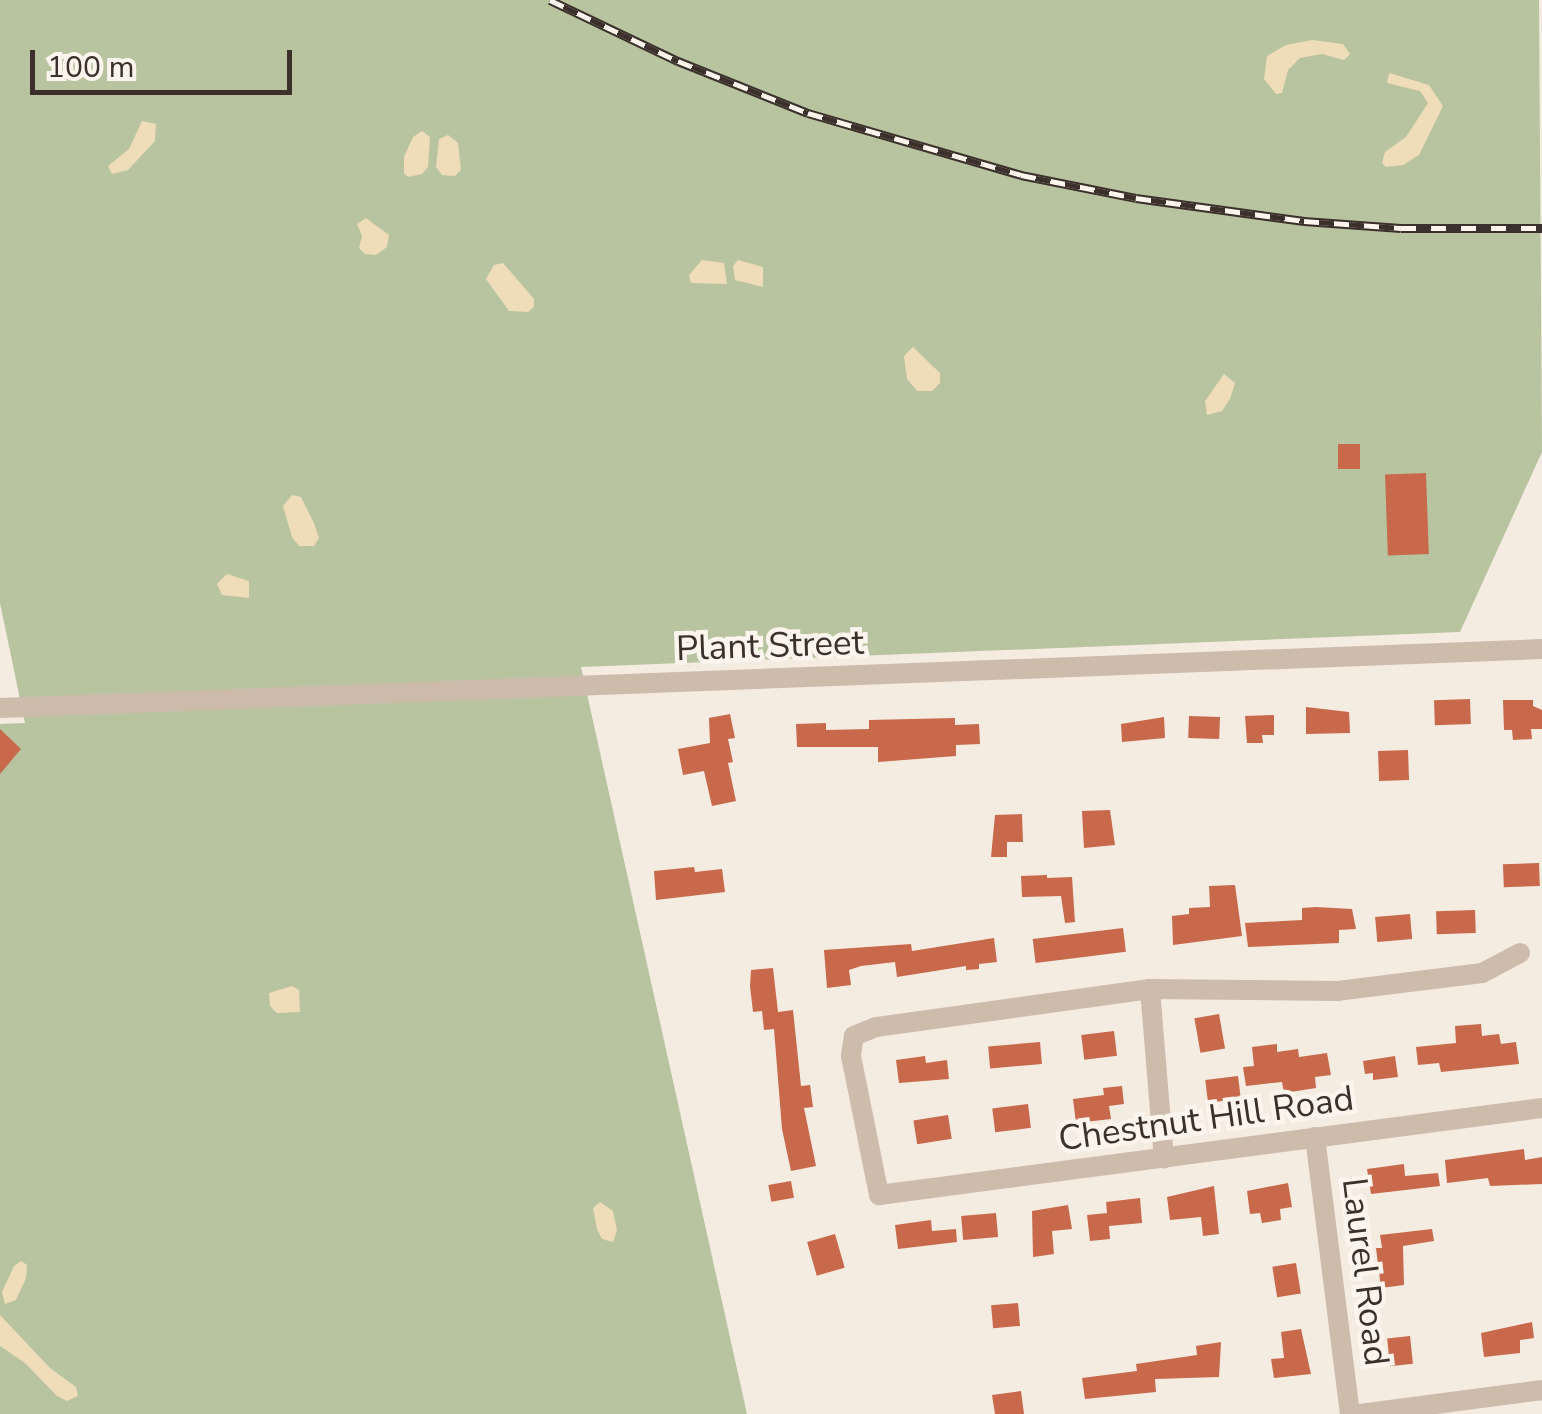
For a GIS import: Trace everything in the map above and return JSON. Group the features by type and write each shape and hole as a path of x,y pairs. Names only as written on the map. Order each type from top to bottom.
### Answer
{"street":[{"name":"Plant Street","path":"0,708 1542,649"},
{"path":"1164,1158 1150,989 1338,991 1482,973 1520,953"},
{"name":"Chestnut Hill Road","path":"1150,989 876,1028 854,1036 850,1056 878,1195 1542,1108"},
{"name":"Laurel Road","path":"1315,1137 1350,1414"},
{"path":"1360,1414 1542,1390"}],"green space":[{"path":"0,0 1539,0 1542,452 1460,632 581,667 747,1414 0,1414 0,724 25,723 0,603"}],"sand":[{"path":"1312,40 1343,44 1350,54 1344,60 1322,54 1300,58 1288,70 1282,93 1276,94 1264,79 1267,56 1286,45"},
{"path":"1389,73 1429,85 1443,106 1419,155 1403,165 1386,167 1382,163 1385,152 1406,137 1428,103 1420,91 1387,83"},
{"path":"142,121 156,124 155,141 128,170 112,174 108,166 129,149"},
{"path":"422,131 430,137 428,167 422,174 408,177 404,173 404,157 413,137"},
{"path":"448,135 458,143 461,170 455,176 442,175 436,167 439,139"},
{"path":"366,218 389,235 387,247 376,255 365,254 359,248 362,236 357,224"},
{"path":"702,260 724,263 727,284 691,283 689,275"},
{"path":"738,260 763,267 763,287 735,280 733,266"},
{"path":"503,263 534,299 534,307 528,312 509,311 486,279 494,265"},
{"path":"913,347 940,373 940,383 932,391 917,391 907,379 904,356"},
{"path":"1224,374 1235,383 1230,399 1222,411 1207,415 1205,401"},
{"path":"292,495 301,497 314,523 319,538 314,546 299,546 292,537 283,506"},
{"path":"227,574 249,581 249,598 222,595 217,584"},
{"path":"292,986 299,990 300,1012 277,1013 270,1006 269,993"},
{"path":"600,1202 613,1211 617,1230 613,1242 602,1239 597,1229 593,1208"},
{"path":"21,1261 27,1265 26,1278 16,1300 5,1304 2,1292 14,1266"},
{"path":"0,1315 50,1368 76,1387 78,1396 67,1401 57,1396 25,1363 0,1346"}],"building":[{"path":"1338,444 1360,444 1360,469 1338,469"},
{"path":"1426,473 1429,554 1388,555 1385,474"},
{"path":"1470,699 1471,724 1435,725 1434,700"},
{"path":"1503,700 1533,700 1533,706 1542,710 1542,729 1531,729 1532,739 1513,740 1512,730 1504,730"},
{"path":"1306,707 1349,712 1350,733 1306,734"},
{"path":"730,714 735,738 728,739 733,762 728,763 736,801 712,806 704,771 683,775 678,749 710,743 709,718"},
{"path":"1274,715 1274,735 1262,735 1263,743 1247,743 1245,716"},
{"path":"1189,716 1220,717 1219,739 1188,738"},
{"path":"1164,717 1165,738 1122,742 1121,724"},
{"path":"955,718 955,725 979,724 980,744 956,745 956,756 878,762 878,747 797,747 796,724 826,723 826,730 869,729 869,720"},
{"path":"0,729 21,749 0,774"},
{"path":"1408,750 1409,780 1379,781 1378,751"},
{"path":"1110,810 1115,845 1084,848 1082,811"},
{"path":"1022,814 1023,842 1007,842 1007,857 991,857 995,815"},
{"path":"1539,863 1540,886 1504,887 1503,864"},
{"path":"694,867 695,872 722,869 725,892 656,900 654,871"},
{"path":"1021,876 1072,877 1075,922 1065,923 1061,896 1022,897"},
{"path":"1235,885 1242,936 1173,945 1172,916 1189,914 1189,908 1210,907 1209,886"},
{"path":"1302,908 1352,909 1356,929 1339,930 1339,943 1248,947 1245,923 1302,920"},
{"path":"1475,910 1476,933 1437,934 1436,911"},
{"path":"1410,914 1412,939 1377,942 1375,917"},
{"path":"1123,928 1126,952 1036,963 1033,939"},
{"path":"994,938 997,962 979,964 979,969 966,970 966,966 897,977 895,962 861,966 849,970 851,985 827,988 824,950 911,944 912,951"},
{"path":"773,968 778,1012 793,1010 801,1086 810,1085 813,1107 804,1108 816,1166 791,1171 782,1129 774,1029 764,1030 762,1011 753,1012 750,986 751,970"},
{"path":"1219,1014 1225,1048 1200,1053 1194,1018"},
{"path":"1481,1024 1482,1036 1499,1034 1501,1044 1516,1042 1519,1064 1441,1072 1439,1063 1418,1065 1416,1047 1456,1043 1455,1026"},
{"path":"1114,1031 1117,1056 1084,1060 1081,1035"},
{"path":"1040,1042 1042,1064 990,1068 988,1047"},
{"path":"1277,1044 1277,1052 1298,1049 1299,1057 1327,1053 1331,1075 1315,1077 1316,1088 1284,1093 1282,1082 1246,1086 1243,1067 1254,1066 1252,1047"},
{"path":"925,1056 926,1063 947,1060 949,1079 899,1083 896,1060"},
{"path":"1395,1056 1398,1077 1373,1080 1373,1073 1365,1074 1363,1061"},
{"path":"1238,1076 1241,1099 1208,1103 1205,1080"},
{"path":"1122,1086 1124,1104 1109,1106 1111,1119 1076,1123 1073,1099 1104,1095 1103,1088"},
{"path":"1028,1104 1031,1128 995,1132 992,1108"},
{"path":"948,1115 952,1139 917,1144 913,1120"},
{"path":"1524,1149 1525,1160 1542,1157 1542,1184 1490,1186 1488,1178 1447,1183 1445,1160"},
{"path":"1404,1164 1405,1176 1438,1173 1440,1186 1371,1194 1367,1169"},
{"path":"791,1181 794,1198 771,1202 768,1185"},
{"path":"1288,1183 1292,1207 1280,1209 1281,1220 1262,1223 1260,1213 1250,1214 1247,1191"},
{"path":"1214,1186 1219,1234 1203,1236 1201,1217 1170,1220 1167,1197"},
{"path":"1140,1198 1142,1223 1109,1226 1110,1239 1090,1241 1087,1215 1107,1213 1106,1202"},
{"path":"1068,1205 1072,1229 1052,1231 1054,1254 1033,1257 1032,1211"},
{"path":"996,1213 998,1237 963,1240 961,1216"},
{"path":"931,1220 932,1231 956,1229 957,1242 898,1249 895,1225"},
{"path":"1432,1229 1434,1241 1403,1246 1404,1285 1381,1288 1376,1248 1382,1248 1380,1235"},
{"path":"835,1234 845,1268 817,1276 807,1242"},
{"path":"1296,1263 1301,1294 1277,1297 1272,1267"},
{"path":"1018,1303 1020,1326 993,1328 991,1305"},
{"path":"1532,1322 1534,1338 1520,1340 1520,1353 1484,1357 1481,1333"},
{"path":"1301,1329 1311,1374 1274,1378 1271,1359 1284,1358 1281,1332"},
{"path":"1410,1336 1413,1364 1390,1366 1387,1338"},
{"path":"1221,1342 1219,1377 1155,1379 1156,1392 1085,1399 1082,1378 1137,1371 1136,1364 1197,1355 1196,1346"},
{"path":"1021,1391 1024,1414 995,1414 992,1395"}],"railway":[{"path":"550,0 678,61 808,113 1021,175 1136,198 1304,221 1401,228 1542,228"}]}
